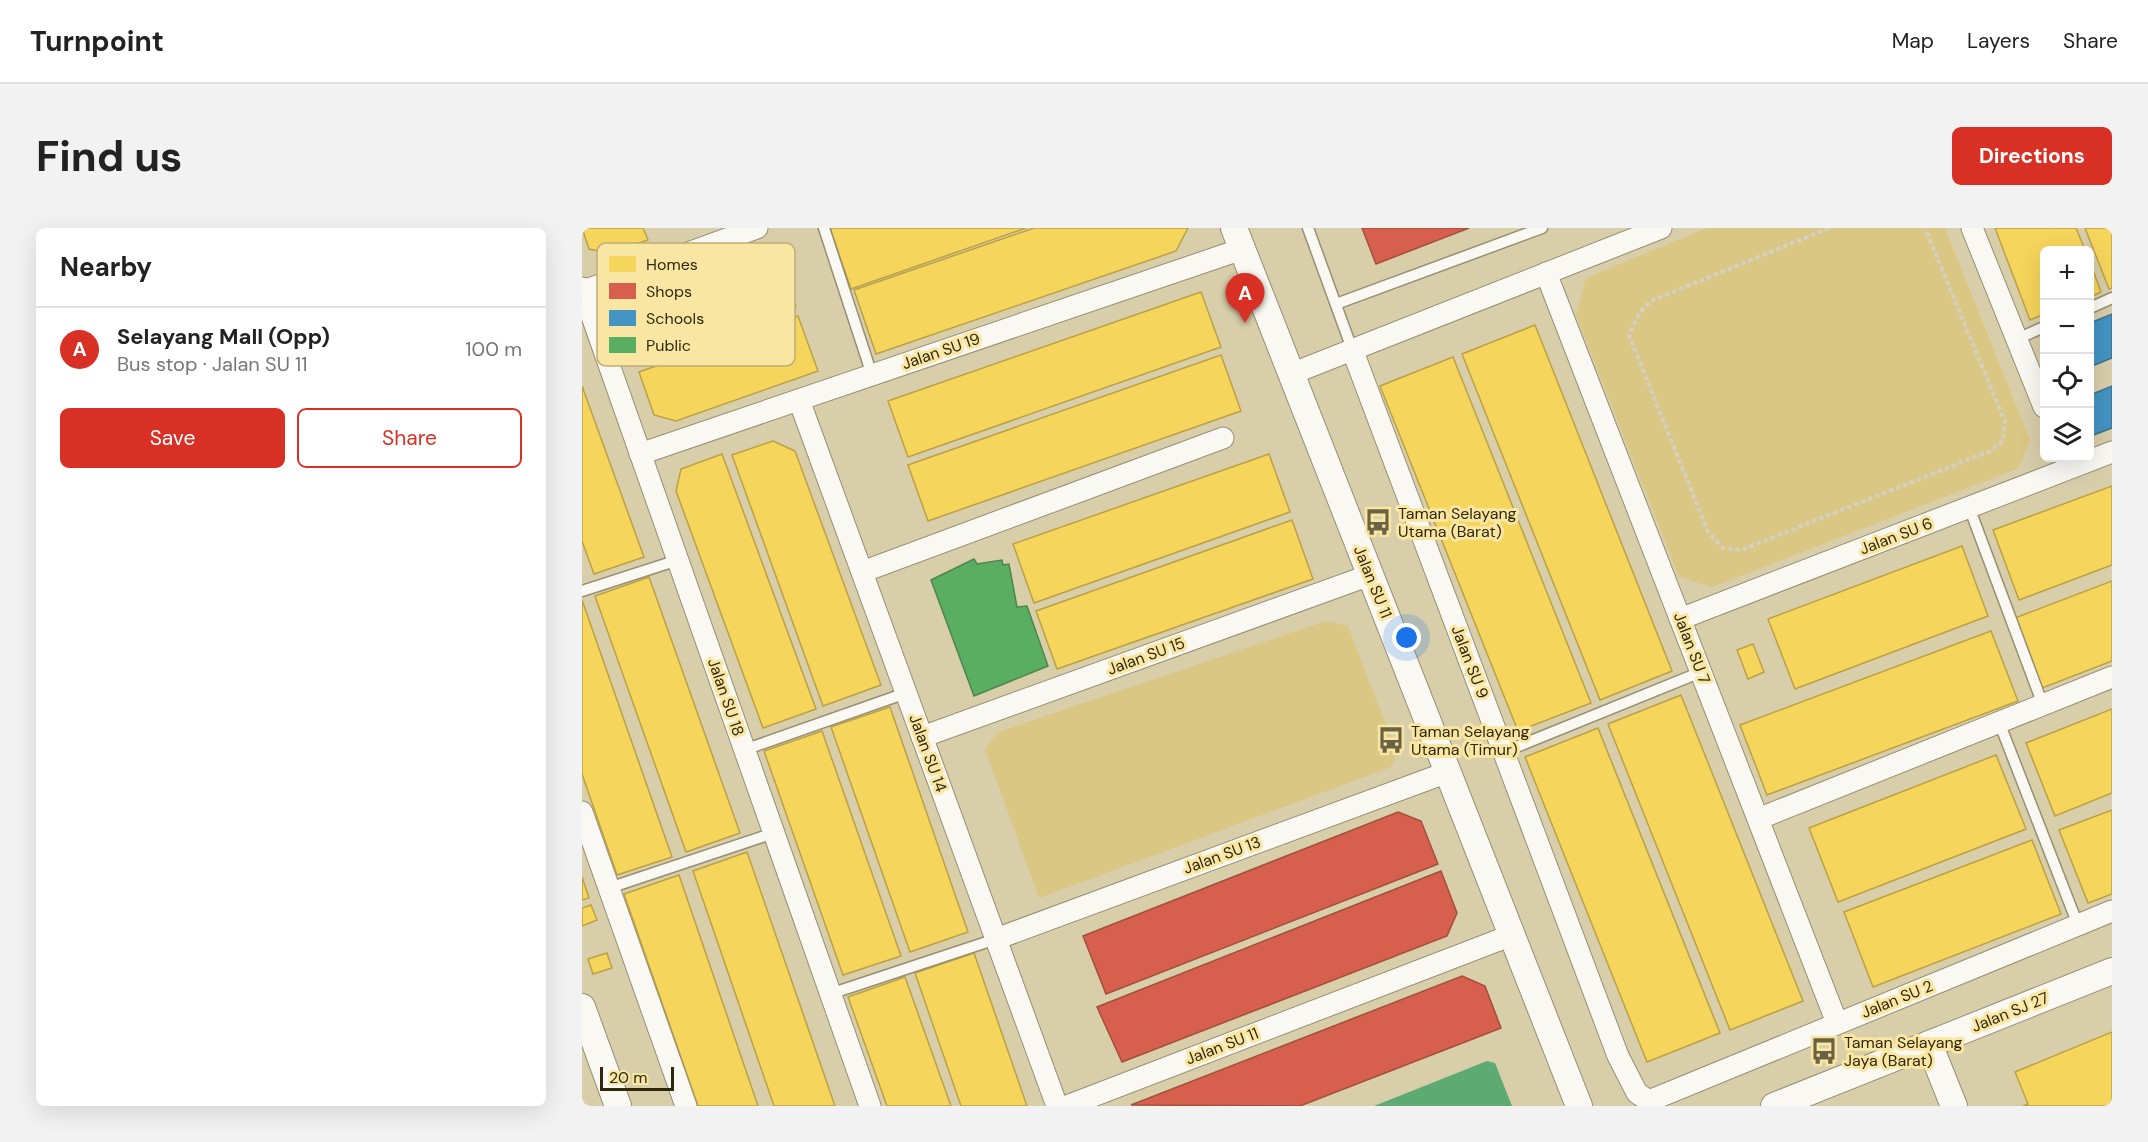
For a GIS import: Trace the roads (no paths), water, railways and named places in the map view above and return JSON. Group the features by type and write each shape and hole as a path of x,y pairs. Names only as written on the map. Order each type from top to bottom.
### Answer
{"street":[{"path":"712,243 754,228"},
{"path":"1291,374 1661,228"},
{"path":"1972,228 2040,397"},
{"name":"Jalan SU 19","path":"640,454 872,375 1238,238"},
{"name":"Jalan SU 11","path":"1238,238 1579,1106"},
{"name":"Jalan SU 7","path":"1546,273 1837,1023"},
{"path":"582,290 597,285"},
{"name":"Jalan SU 18","path":"582,290 597,332"},
{"name":"Jalan SU 9","path":"1352,349 1617,1056 1637,1093 1649,1101"},
{"name":"Jalan SU 18","path":"609,366 870,1106"},
{"name":"Jalan SU 14","path":"799,400 1057,1106"},
{"path":"862,572 1223,438"},
{"name":"Jalan SU 6","path":"1680,619 1969,507 2067,463 2112,452"},
{"name":"Jalan SU 15","path":"922,737 1370,575"},
{"path":"1758,819 2112,678"},
{"name":"Jalan SU 13","path":"996,939 1448,772"},
{"path":"582,812 686,1106"},
{"name":"Jalan SU 2","path":"1649,1101 2112,911"},
{"name":"Jalan SU 11","path":"1067,1106 1512,935"},
{"name":"Jalan SJ 27","path":"1774,1106 2112,971"},
{"path":"582,1007 618,1106"},
{"path":"1929,1044 1954,1106"}],"lane":[{"path":"824,228 872,375"},
{"path":"1308,228 1352,349"},
{"path":"1336,304 1542,228"},
{"path":"2094,306 2112,298"},
{"path":"2017,339 2040,329"},
{"path":"1969,507 2043,705"},
{"path":"582,591 678,560"},
{"path":"1504,752 1701,672"},
{"path":"744,750 906,693"},
{"path":"1999,722 2078,925"},
{"path":"609,888 774,833"},
{"path":"830,994 996,939"}],"place":[{"name":"Selayang Mall (Opp)","path":"1245,323"},
{"name":"Taman Selayang Utama (Barat)","path":"1378,522"},
{"name":"Taman Selayang Utama (Timur)","path":"1391,740"},
{"name":"Taman Selayang Jaya (Barat)","path":"1824,1051"}]}
